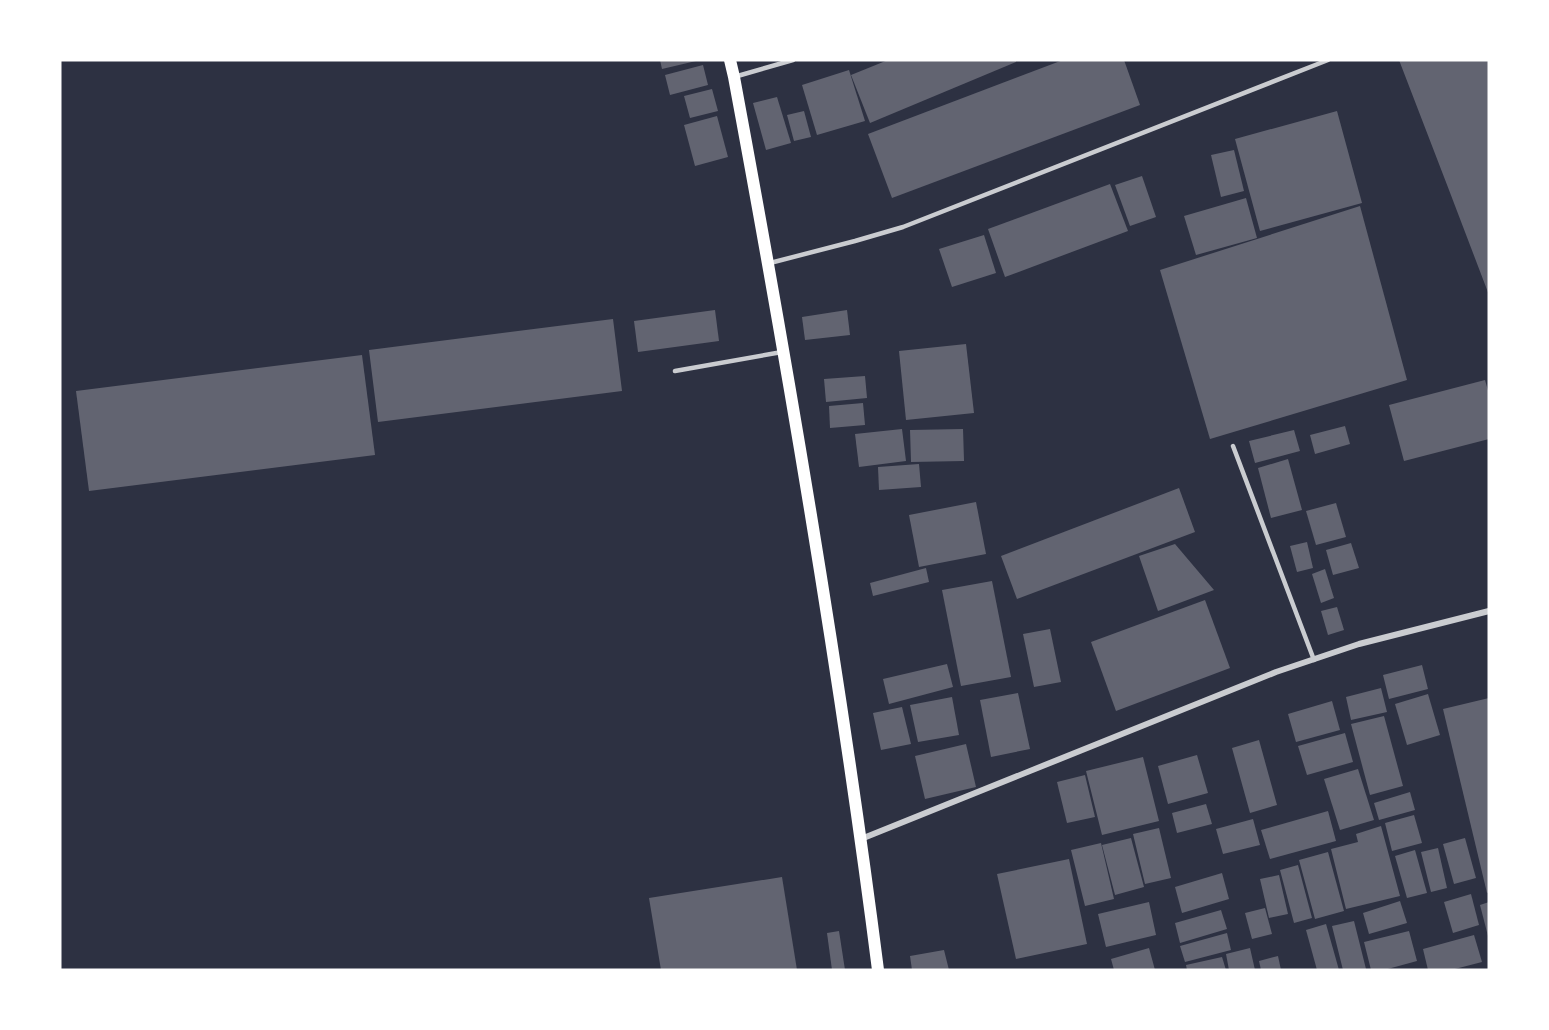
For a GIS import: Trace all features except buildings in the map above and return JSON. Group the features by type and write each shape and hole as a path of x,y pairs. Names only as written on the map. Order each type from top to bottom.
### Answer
{"main road":[{"path":"730,60 784,351 861,839 878,970"}],"street":[{"path":"861,839 1276,672 1359,644 1489,611"}],"lane":[{"path":"734,77 793,60"},
{"path":"768,263 903,227 1328,60"},
{"path":"675,371 784,351"},
{"path":"1233,446 1314,660"}]}
